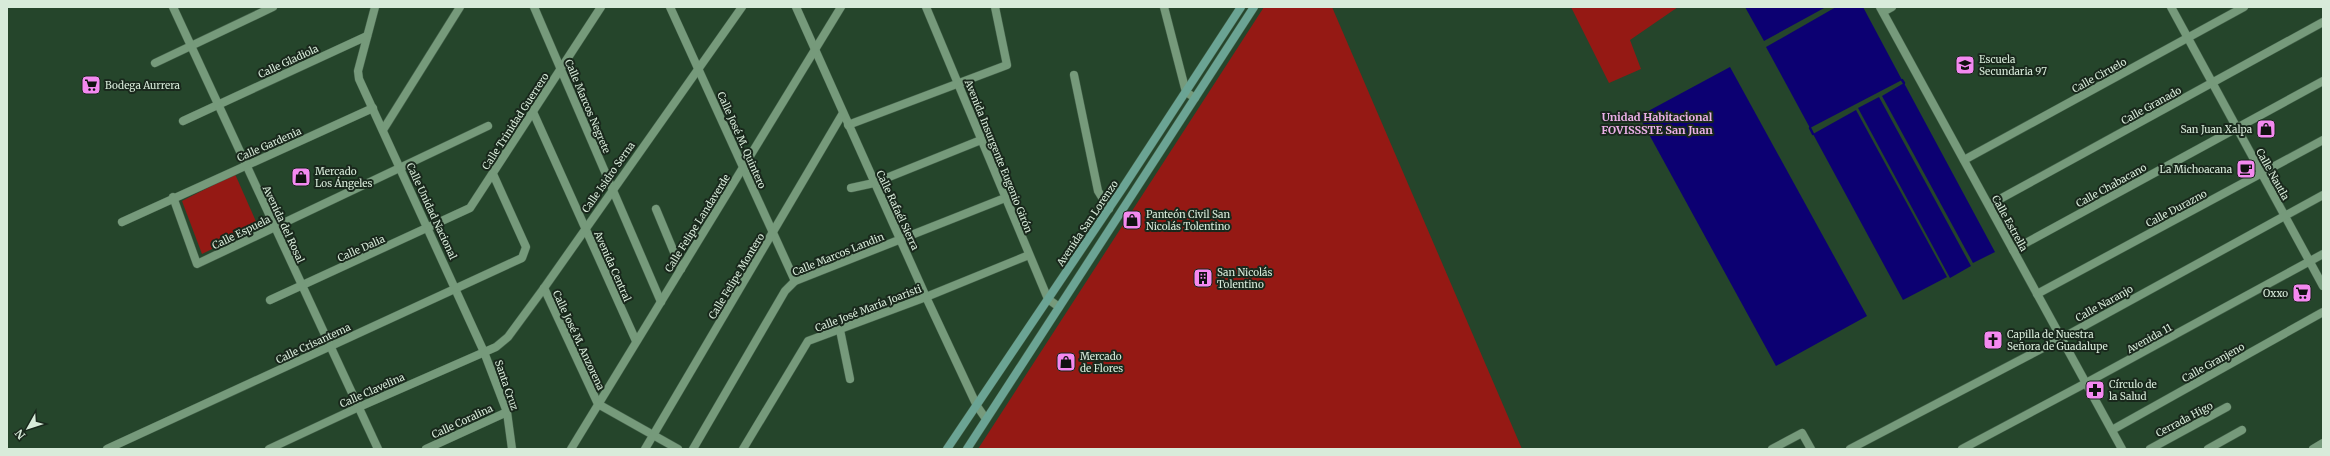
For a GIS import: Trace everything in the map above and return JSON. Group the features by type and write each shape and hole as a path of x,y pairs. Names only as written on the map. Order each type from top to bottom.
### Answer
{"main road":[{"name":"Avenida San Lorenzo","path":"947,449 1109,210 1241,7"},
{"path":"967,449 1254,7"}],"street":[{"name":"Avenida del Rosal","path":"173,7 378,449"},
{"path":"155,63 273,7"},
{"path":"367,36 375,7"},
{"path":"383,130 460,7"},
{"name":"Calle Marcos Negrete","path":"534,7 661,302"},
{"name":"Calle Trinidad Guerrero","path":"428,228 470,208 560,68 602,7"},
{"name":"Calle José M. Quintero","path":"670,7 795,281"},
{"name":"Calle Isidro Serna","path":"484,352 496,347 508,337 742,7"},
{"name":"Calle Rafaél Sierra","path":"796,7 926,297 977,406 986,419"},
{"name":"Calle Felipe Landaverde","path":"571,449 841,7"},
{"name":"Avenida Insurgente Eugenio Girón","path":"926,7 1048,300"},
{"path":"848,125 1007,65 995,7"},
{"path":"1164,7 1186,92 1195,98"},
{"path":"1882,9 1892,7"},
{"name":"Calle Nautla","path":"2171,7 2323,286"},
{"name":"Calle Ciruelo","path":"1964,160 2244,7"},
{"name":"Calle Estrella","path":"1882,9 2122,449"},
{"name":"Calle Granado","path":"1989,205 2323,22"},
{"name":"Calle Unidad Nacional","path":"367,36 358,71 359,79 457,288 484,352"},
{"name":"Calle Gladiola","path":"183,121 367,36"},
{"path":"1074,75 1098,191 1109,210"},
{"name":"Calle Chabacano","path":"2013,250 2323,81"},
{"name":"Calle Gardenia","path":"122,222 173,197 246,166 373,108"},
{"name":"Avenida Central","path":"533,112 636,341"},
{"name":"Calle Felipe Montero","path":"645,449 843,113"},
{"name":"Calle Espuela","path":"173,197 197,264 274,226 401,168 488,126"},
{"path":"851,188 874,183 981,140"},
{"name":"Calle Durazno","path":"2037,294 2323,140"},
{"name":"Calle Crisantema","path":"107,449 522,258 526,247 493,174"},
{"name":"Calle Naranjo","path":"1850,449 2062,338 2323,195"},
{"name":"Calle Marcos Landin","path":"693,449 785,291 795,281 1005,198"},
{"path":"656,209 681,269"},
{"name":"Calle Dalia","path":"270,300 428,228"},
{"name":"Avenida 11","path":"1962,449 2323,254"},
{"name":"Calle José María Joaristi","path":"744,449 808,341 926,297 1029,255"},
{"name":"Calle José M. Anzorena","path":"544,288 598,404 678,449"},
{"path":"1048,300 1059,307"},
{"name":"Calle Granjeno","path":"2112,430 2323,312"},
{"path":"840,330 850,379"},
{"name":"Calle Clavelina","path":"269,449 359,407 484,352"},
{"name":"Santa Cruz","path":"484,352 507,412 512,449"},
{"name":"Cerrada Higo","path":"2150,449 2227,407"},
{"name":"Calle Coralina","path":"426,449 507,412"},
{"path":"2208,449 2242,430"},
{"path":"1772,449 1802,434 1810,449"},
{"path":"2313,449 2323,444"}],"shaded area":[{"path":"1264,7 1332,7 1522,449 978,449"},
{"path":"1571,7 1678,7 1630,40 1641,69 1609,83"},
{"path":"1745,7 1826,7 1764,41"},
{"path":"1836,7 1863,7 1902,80 1810,128 1766,47"},
{"path":"1730,67 1867,316 1776,366 1639,116"},
{"path":"1904,83 1995,252 1973,263 1882,96"},
{"path":"1879,97 1971,266 1950,278 1858,108"},
{"path":"1856,110 1947,277 1903,300 1813,134"},
{"path":"235,174 258,226 202,254 182,201"}],"waterway":[{"path":"1810,128 1813,134"}],"place":[{"name":"Escuela Secundaria 97","path":"1965,65"},
{"name":"Bodega Aurrera","path":"91,85"},
{"name":"San Juan Xalpa","path":"2266,129"},
{"name":"La Michoacana","path":"2246,169"},
{"name":"Mercado Los Ángeles","path":"301,177"},
{"name":"Panteón Civil San Nicolás Tolentino","path":"1132,220"},
{"name":"San Nicolás Tolentino","path":"1203,278"},
{"name":"Oxxo","path":"2302,293"},
{"name":"Capilla de Nuestra Señora de Guadalupe","path":"1993,340"},
{"name":"Mercado de Flores","path":"1066,362"},
{"name":"Círculo de la Salud","path":"2095,390"}],"district":[{"name":"Unidad Habitacional FOVISSSTE San Juan","path":"1657,123"}]}
